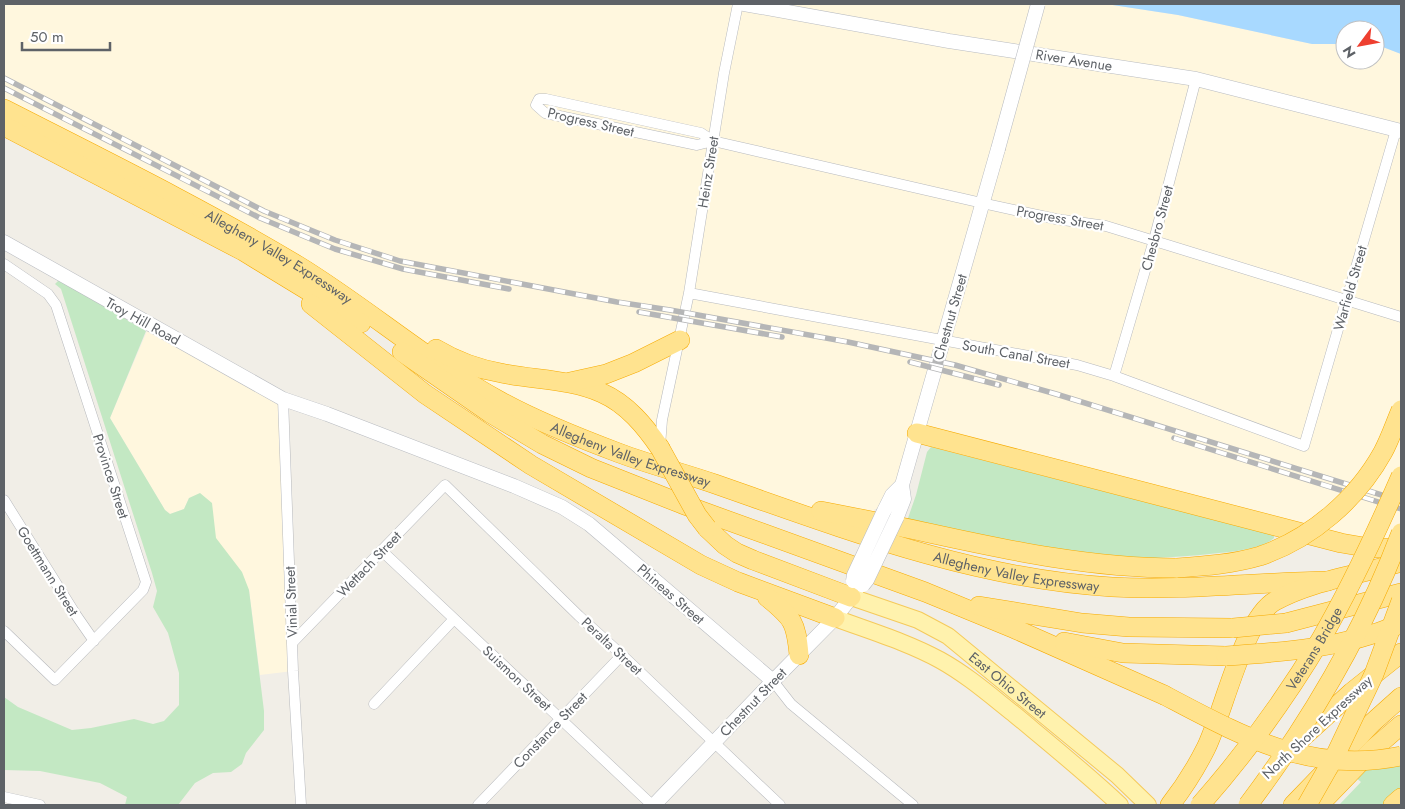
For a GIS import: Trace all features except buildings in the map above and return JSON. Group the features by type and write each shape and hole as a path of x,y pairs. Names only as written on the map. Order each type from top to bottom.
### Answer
{"highway":[{"name":"Allegheny Valley Expressway","path":"4,109 188,202 299,266 462,379 500,401 542,422 620,454 820,522 942,559 998,571 1056,581 1111,587 1170,589 1328,581"},
{"name":"Allegheny Valley Expressway","path":"4,126 243,251 360,322 490,413 550,448 591,468 682,504 925,592"},
{"path":"243,251 425,394 484,435 532,465 682,554 759,590 835,618"},
{"path":"352,302 400,327 443,354 470,365 500,373 570,382 603,393 627,408 646,426 697,515 707,528 725,545 753,560 854,591"},
{"path":"570,382 606,374 634,363 680,340"},
{"path":"712,484 797,506 1062,560 1114,566 1177,568 1232,563 1260,556 1287,544 1312,530 1330,516 1348,499 1383,452 1401,410"},
{"path":"917,433 1341,543 1370,548 1401,548"},
{"name":"Veterans Bridge","path":"1200,805 1263,726 1320,640 1377,531 1401,476"},
{"path":"1248,805 1310,716 1345,658 1372,602 1401,533"},
{"path":"1170,805 1191,776 1207,747 1238,660 1251,631 1265,610 1273,602 1297,591 1401,562"},
{"path":"759,590 784,611 792,621 797,632 799,655"},
{"path":"925,592 976,605 1082,623 1130,627 1233,628 1286,623 1401,593"},
{"path":"925,592 1015,629 1164,695 1242,735 1278,749 1315,758 1342,761 1369,761 1401,756"},
{"path":"1307,805 1336,754 1374,674 1401,601"},
{"path":"1015,629 1065,642 1123,653 1226,656 1304,650 1340,644 1401,624"},
{"name":"North Shore Expressway","path":"1236,805 1317,723 1401,653"},
{"path":"1293,805 1372,722 1401,697"},
{"path":"1319,805 1372,750 1401,725"},
{"path":"1393,805 1401,798"}],"main road":[{"name":"East Ohio Street","path":"854,591 918,620 953,639 1111,769 1148,805"},
{"name":"East Ohio Street","path":"835,618 907,644 957,670 1030,728 1120,805"}],"street":[{"name":"Heinz Street","path":"660,448 662,420 689,293 724,72 738,4"},
{"name":"River Avenue","path":"744,4 949,41 1196,79 1398,130"},
{"name":"Chestnut Street","path":"654,805 835,618 854,591 868,580 904,500 902,485 1038,4"},
{"name":"Chesbro Street","path":"1114,376 1154,240 1196,79"},
{"name":"Progress Street","path":"713,141 697,145 545,114 536,105 539,99 546,99 701,133 713,141 982,203 1056,219 1106,226 1401,316"},
{"name":"Warfield Street","path":"1304,446 1398,130"},
{"name":"Troy Hill Road","path":"4,242 283,400"},
{"name":"Province Street","path":"4,264 48,294 56,306 146,582 143,590 55,680 4,632"},
{"name":"South Canal Street","path":"689,293 1077,365 1114,376 1304,446"},
{"name":"Phineas Street","path":"283,400 514,486 562,507 596,530 773,681 791,704 913,805"},
{"name":"Vinial Street","path":"283,400 293,671 301,805"},
{"name":"Wettach Street","path":"293,642 445,485"},
{"name":"Peralta Street","path":"445,485 579,616 780,805"},
{"name":"Chestnut Street","path":"854,591 854,575 892,495 902,485"},
{"name":"Goettmann Street","path":"4,500 94,641"},
{"name":"Suismon Street","path":"382,551 654,805"},
{"path":"374,704 454,619"},
{"name":"Constance Street","path":"478,805 622,655"},
{"path":"4,797 40,805"}],"shaded area":[{"path":"4,4 1106,4 1178,15 1312,44 1335,44 1335,70 1385,70 1385,48 1401,54 1401,548 917,433 884,511 875,509 868,521 797,506 543,422 4,109"},
{"path":"150,324 283,399 293,671 260,675 249,590 189,498 184,509 170,514 165,510 110,418"}],"green space":[{"path":"59,280 146,331 110,418 165,510 170,514 184,509 189,498 200,493 212,503 216,538 242,572 249,590 264,711 264,730 246,753 242,764 231,772 213,773 195,783 178,805 125,805 127,797 100,783 40,771 4,770 4,697 18,707 72,730 134,719 153,724 164,721 179,705 179,673 168,633 153,607 157,591 152,573 61,289 55,284"},
{"path":"931,447 1274,535 1274,538 1256,547 1225,552 1180,557 1119,558 1060,553 907,521 927,452"},
{"path":"1401,765 1401,789 1384,805 1339,805 1361,782 1355,777 1364,769"}],"water":[{"path":"1106,4 1401,4 1401,54 1385,48 1385,20 1335,20 1335,44 1312,44 1178,15"}],"railway":[{"path":"4,78 264,211 335,240 400,261 617,302 848,342 955,365 1056,394 1401,501"},
{"path":"4,88 260,218 335,249 403,269 509,289"},
{"path":"639,312 782,337"},
{"path":"910,362 999,385"},
{"path":"1174,438 1401,509"}]}
